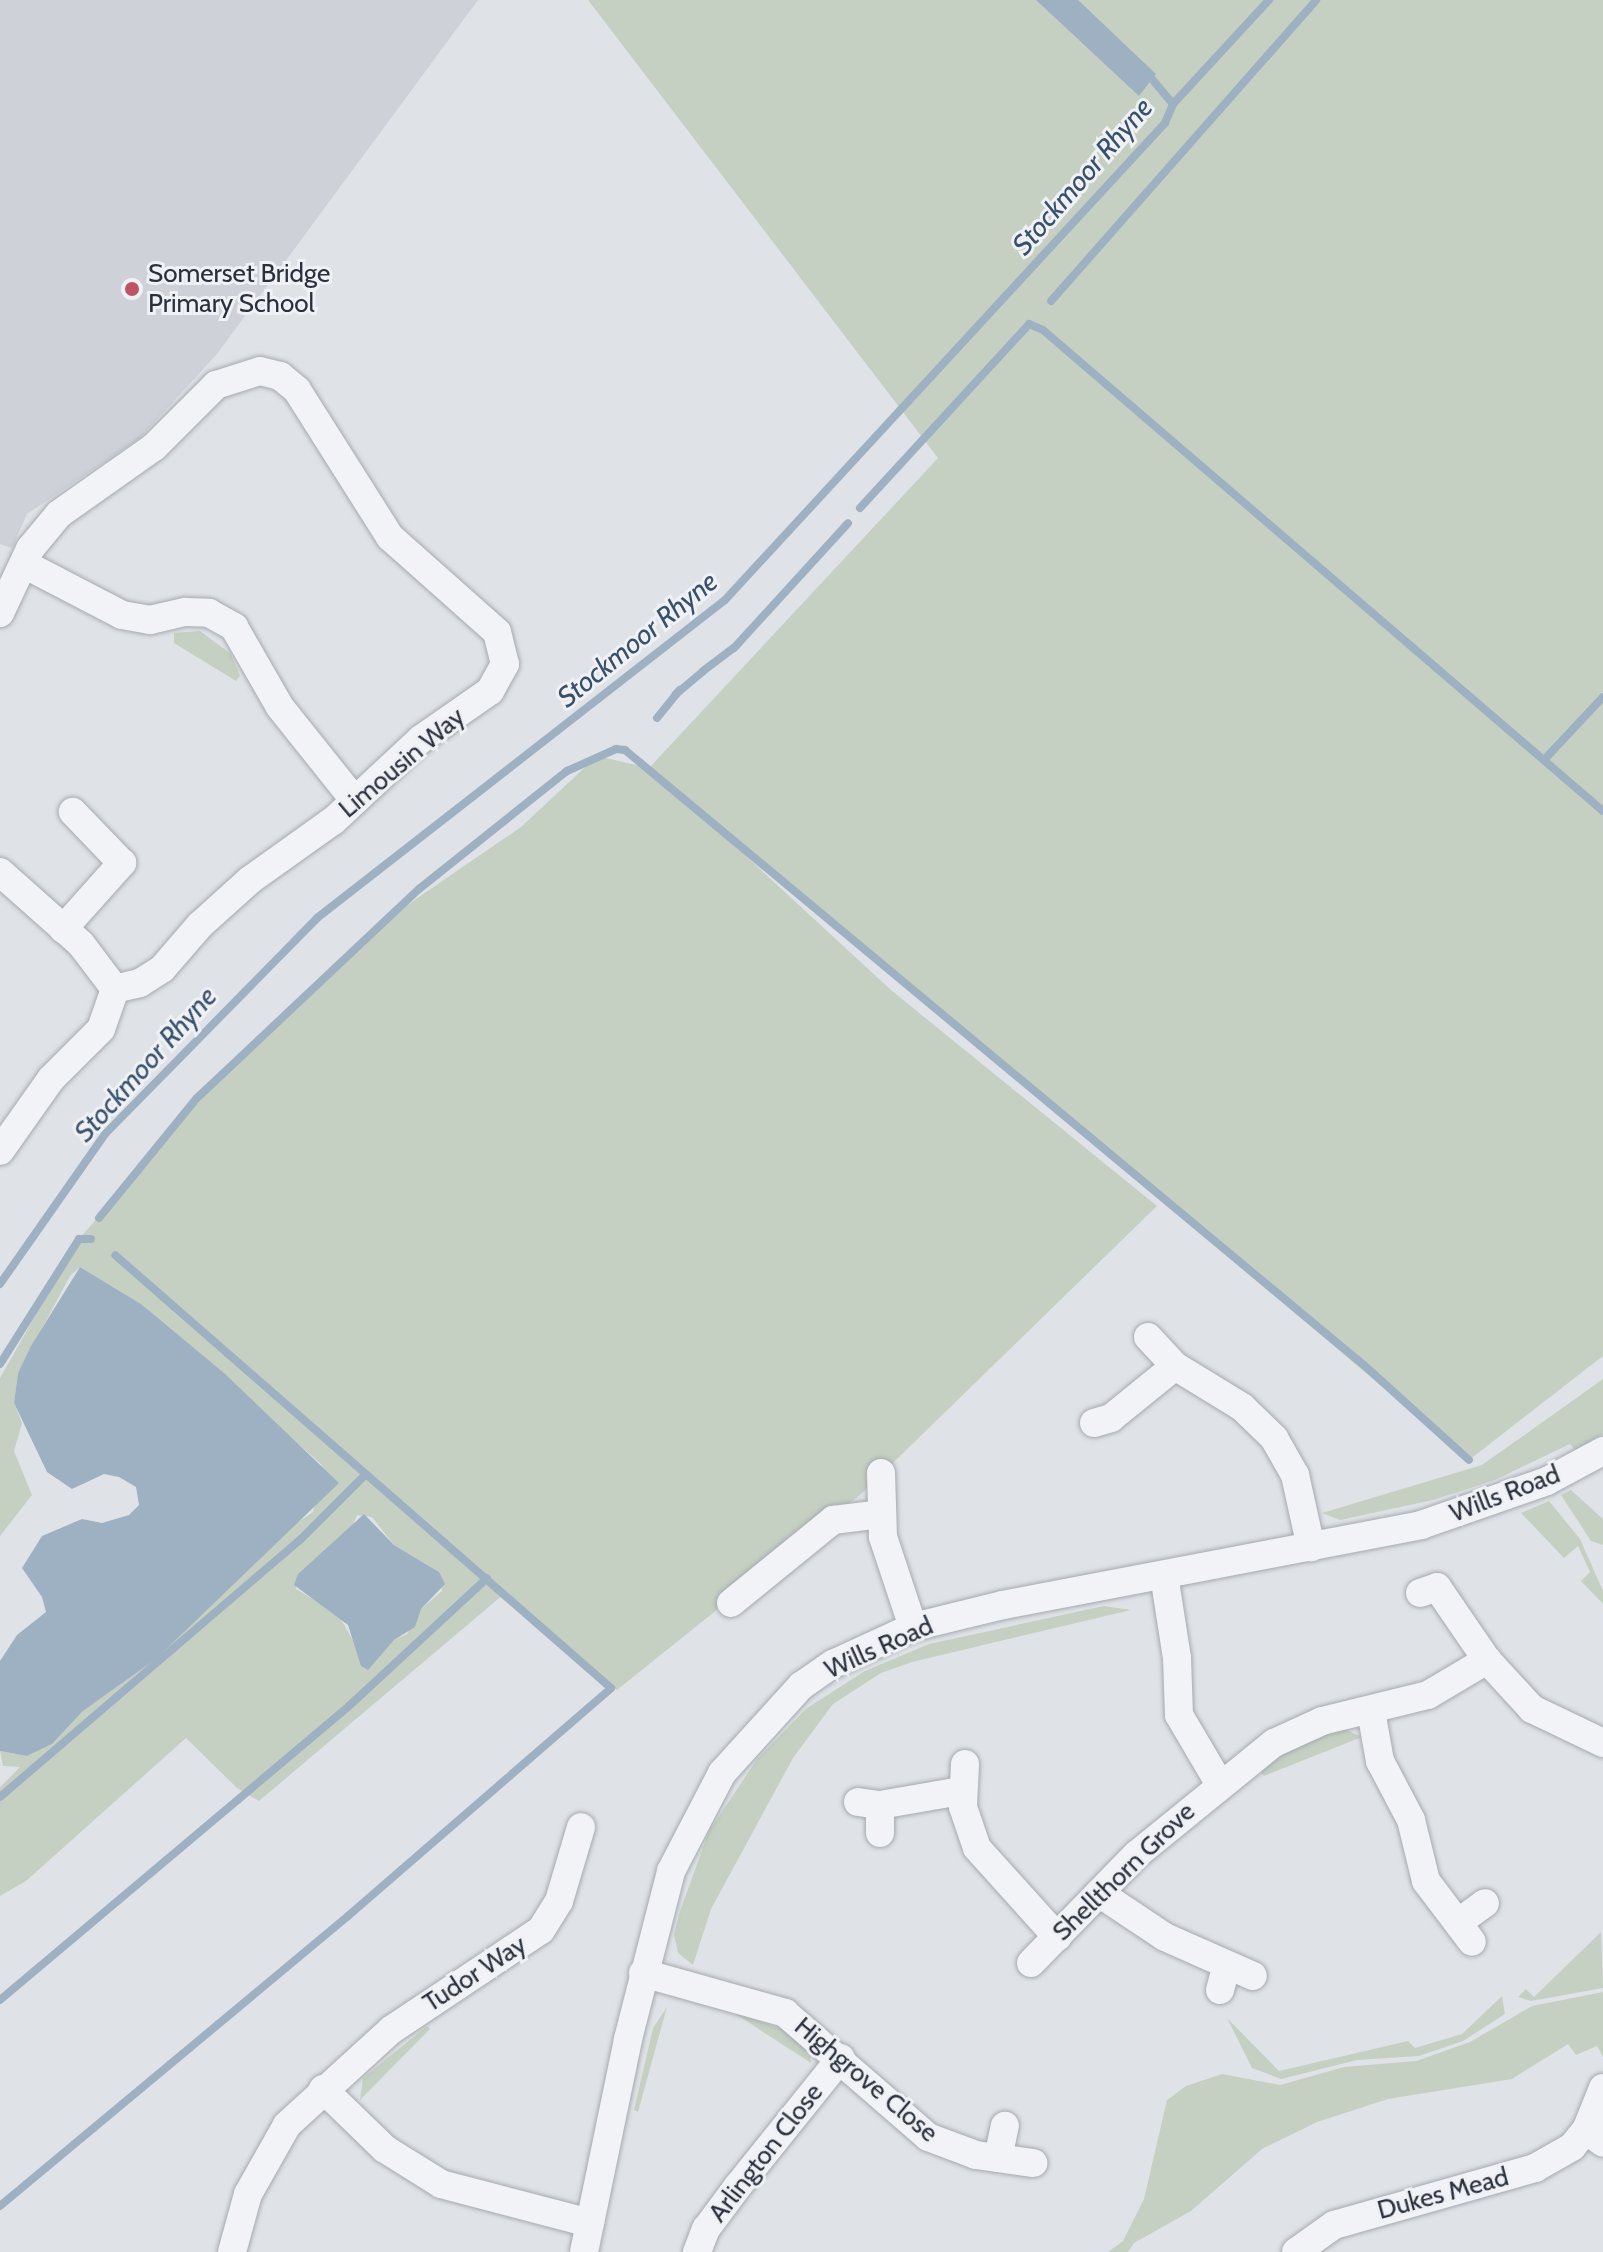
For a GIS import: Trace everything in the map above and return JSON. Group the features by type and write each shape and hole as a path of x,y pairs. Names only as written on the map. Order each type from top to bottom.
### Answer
{"street":[{"name":"Limousin Way","path":"0,613 44,529 59,514 154,447 216,385 243,372 280,376 317,419 390,537 419,568 482,617 504,647 505,664 490,691 421,739 355,801 250,880 200,925 162,969 140,983 115,989"},
{"path":"24,564 122,615 150,620 186,612 209,613 234,627 280,707 355,801"},
{"path":"63,929 122,863 73,812"},
{"path":"0,872 63,929 115,989 101,1029 58,1072 0,1151"},
{"path":"1148,1337 1175,1366 1242,1407 1274,1438 1295,1475 1311,1547"},
{"path":"1107,1427 1175,1366"},
{"name":"Wills Road","path":"584,2252 643,1973 683,1841 740,1750 801,1686 833,1664 913,1627 1311,1547 1457,1514 1547,1481 1603,1451"},
{"path":"881,1473 881,1514 894,1580 913,1627"},
{"path":"749,1595 833,1520 881,1514"},
{"name":"Shellthorn Grove","path":"1164,1575 1177,1658 1179,1715 1219,1783"},
{"path":"1431,1582 1487,1660 1538,1714 1603,1743"},
{"name":"Shellthorn Grove","path":"1031,1963 1099,1893 1219,1783 1293,1733 1428,1695 1487,1660"},
{"path":"1371,1711 1380,1761 1411,1820 1418,1862 1433,1893 1465,1932 1485,1903"},
{"path":"880,1833 869,1804 963,1777 977,1848 1057,1937"},
{"name":"Tudor Way","path":"232,2252 248,2194 266,2157 323,2089 434,1999 541,1930 559,1901 581,1827"},
{"path":"1099,1893 1223,1979 1253,1976"},
{"name":"Highgrove Close","path":"643,1973 775,2009 803,2025 928,2137 998,2158 1033,2163"},
{"name":"Arlington Close","path":"697,2252 706,2229 841,2058"},
{"name":"Dukes Mead","path":"1296,2252 1334,2225 1535,2168 1594,2137 1603,2088"},
{"path":"323,2089 385,2149 441,2184 590,2223"},
{"path":"998,2158 1005,2126"}],"shaded area":[{"name":"Somerset Bridge Primary School","path":"0,0 478,0 217,354 140,438 27,514 12,548 0,544"}],"green space":[{"path":"588,0 1603,0 1603,1356 1469,1460 670,786 891,990 1157,1206 861,1494 617,1690 504,1594 259,1801 237,1788 186,1738 26,1881 0,1896 0,1787 20,1767 3,1766 0,1751 27,1756 52,1744 83,1711 156,1659 285,1531 313,1512 322,1465 141,1304 80,1267 70,1276 18,1373 14,1403 22,1423 14,1451 32,1495 0,1536 0,1378 79,1239 240,1055 381,923 521,827 597,756 649,768 938,458","holes":["357,1515 372,1517 394,1545 439,1572 442,1591 421,1609 407,1634 394,1640 355,1644 338,1614 296,1589 298,1574 352,1527"]},
{"path":"200,631 231,654 240,676 236,681 174,643 174,633"},
{"path":"1603,1379 1603,1434 1575,1450 1570,1444 1495,1480 1433,1500 1340,1520 1322,1513 1482,1465"},
{"path":"1571,1490 1603,1519 1603,1545 1591,1541 1561,1495"},
{"path":"1549,1501 1580,1539 1603,1591 1603,1604 1581,1581 1590,1572 1578,1546 1564,1558 1521,1513"},
{"path":"1104,1606 1131,1610 912,1662 881,1673 833,1704 793,1758 711,1909 693,1965 678,1953 674,1935 679,1914 709,1831 758,1758 807,1708 865,1671 929,1644"},
{"path":"1344,1729 1362,1737 1264,1776 1257,1768 1309,1737"},
{"path":"1601,1932 1603,1988 1531,2001 1518,1997 1526,1989 1534,1997"},
{"path":"1603,1992 1603,2057 1597,2046 1576,2055 1568,2044 1512,2079 1388,2099 1317,2122 1262,2149 1191,2211 1134,2243 1128,2252 1108,2252 1123,2241 1144,2199 1167,2100 1186,2086 1222,2074 1280,2085 1344,2067 1416,2061 1470,2042 1532,2006"},
{"path":"1502,1996 1505,2014 1463,2041 1419,2056 1357,2060 1281,2079 1252,2068 1227,2018 1279,2071 1408,2041 1415,2048 1462,2034"},
{"path":"667,2007 638,2112 634,2110 653,2028"},
{"path":"731,2011 784,2030 810,2052 811,2063"},
{"path":"427,2026 430,2029 360,2100 363,2078"}],"water":[{"path":"1036,0 1078,0 1156,74 1139,96"},
{"path":"80,1267 141,1304 224,1373 339,1483 156,1659 83,1711 52,1744 27,1756 0,1751 0,1661 17,1635 46,1612 42,1597 22,1568 42,1536 82,1519 102,1523 129,1515 139,1505 136,1487 119,1477 104,1474 72,1489 47,1472 14,1403 18,1373 31,1346"},
{"path":"364,1514 394,1545 439,1572 445,1584 421,1609 415,1627 394,1640 368,1670 361,1666 348,1625 294,1585 298,1574"}],"waterway":[{"path":"1173,104 1269,0"},
{"path":"1051,301 1316,0"},
{"name":"Stockmoor Rhyne","path":"0,1284 105,1134 317,918 725,600 1165,123 1173,104 1146,72"},
{"path":"860,508 1029,324 1043,330 1603,811"},
{"path":"657,718 680,690 676,694 703,671 734,648 848,523"},
{"path":"1544,760 1603,697"},
{"path":"99,1218 197,1098 419,889 567,771 616,749 625,750 1365,1366 1469,1460"},
{"path":"0,1364 79,1239 91,1239"},
{"path":"0,2206 348,1916 611,1688 115,1255"},
{"path":"0,1797 301,1539 365,1475"},
{"path":"0,2000 349,1706 487,1578"}],"place":[{"name":"Somerset Bridge Primary School","path":"132,289"}]}
